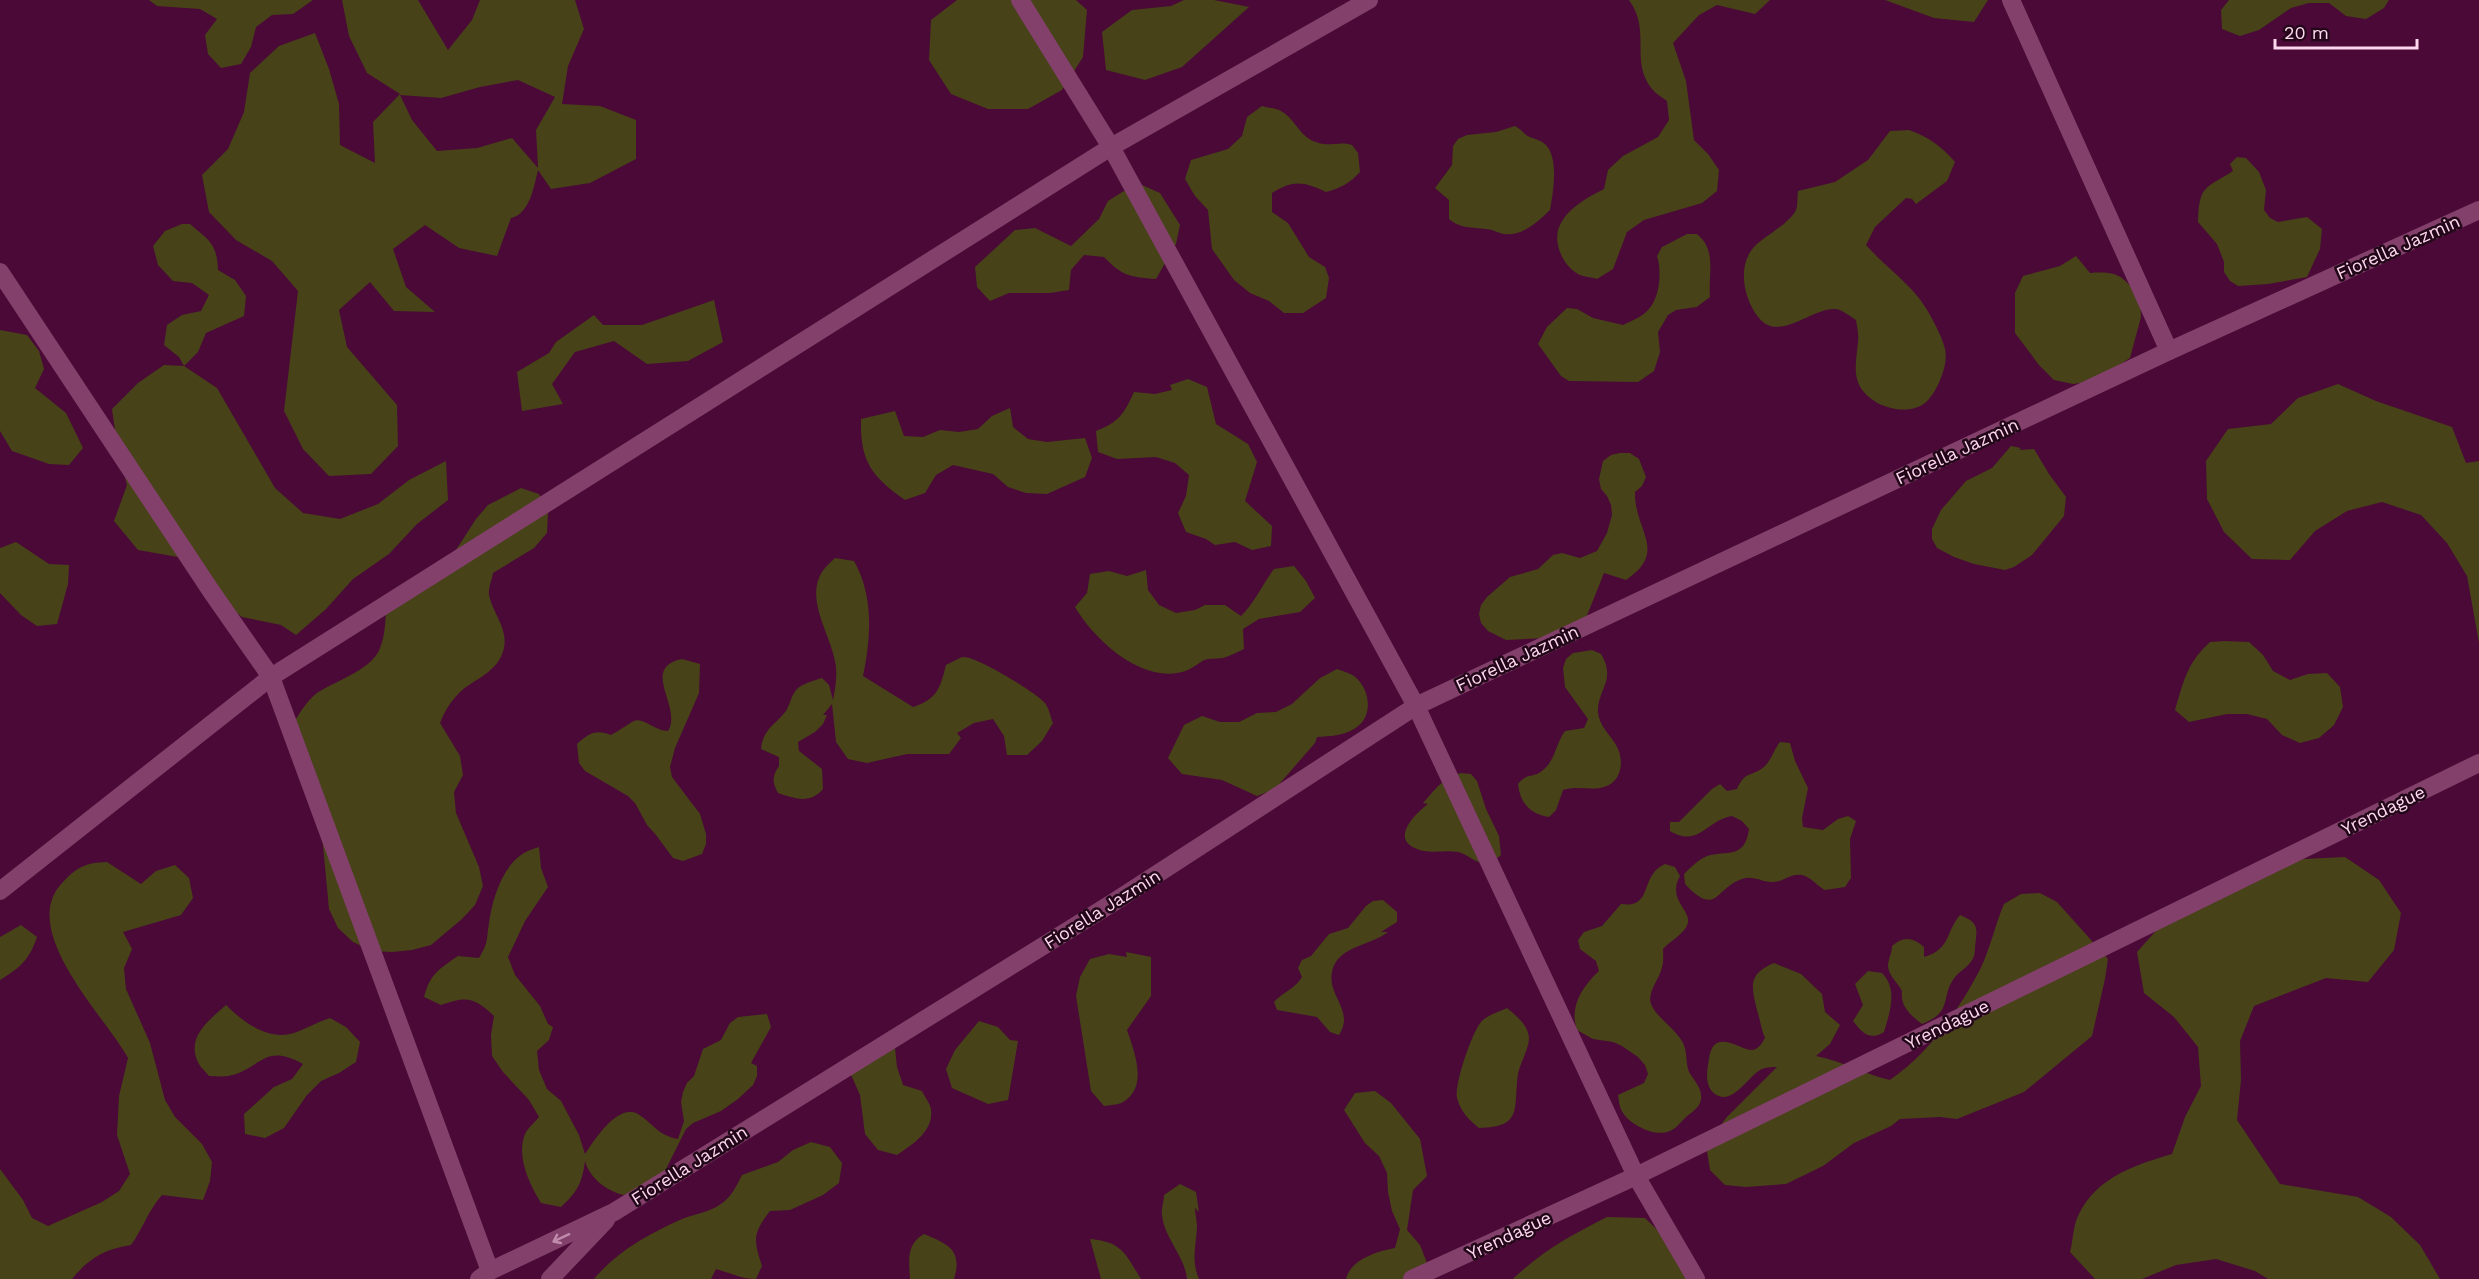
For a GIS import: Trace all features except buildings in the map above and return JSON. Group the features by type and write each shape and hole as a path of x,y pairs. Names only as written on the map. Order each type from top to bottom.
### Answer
{"street":[{"path":"1020,0 1111,147 1416,706 1636,1176 1696,1279"},
{"path":"0,891 271,677 1111,147 1369,0"},
{"path":"2011,0 2169,351"},
{"name":"Fiorella Jazmin","path":"484,1275 614,1212 1114,902 1416,706 2169,351 2479,210"},
{"path":"0,272 211,591 271,677 484,1275"},
{"name":"Yrendague","path":"1412,1279 1636,1176 2479,763"},
{"name":"Fiorella Jazmin","path":"550,1279 614,1212"}],"shaded area":[{"path":"149,0 313,0 293,14 272,15 256,27 251,47 241,64 221,68 208,54 205,35 217,19 200,9 157,6"},
{"path":"342,0 418,0 448,50 472,20 480,0 575,0 584,29 568,66 562,104 600,106 636,120 636,159 590,183 551,189 538,170 527,205 523,211 511,218 497,256 459,248 425,225 393,249 406,287 435,312 394,311 370,282 339,310 347,347 397,405 398,446 371,474 329,476 303,449 284,411 298,291 272,261 236,240 209,212 202,175 228,149 244,112 250,73 279,46 315,33 339,104 340,145 375,163 373,122 400,94 367,73 349,36","holes":["518,80 555,97 536,130 538,168 512,138 477,148 437,151 412,120 400,95 441,98 480,87"]},
{"path":"957,0 1076,0 1087,10 1083,57 1062,90 1028,109 988,109 951,94 929,60 931,20"},
{"path":"1184,0 1214,0 1249,7 1182,67 1145,80 1106,70 1102,32 1132,10 1171,6"},
{"path":"1629,0 1770,0 1755,14 1717,5 1699,15 1673,43 1686,81 1694,140 1719,170 1717,191 1702,203 1644,220 1627,232 1613,269 1597,279 1582,276 1567,265 1558,245 1560,225 1573,208 1604,189 1608,170 1623,156 1658,137 1669,120 1667,101 1654,91 1645,78 1639,23"},
{"path":"1885,0 1988,0 1974,22 1934,18"},
{"path":"2229,0 2389,0 2384,8 2366,19 2346,16 2329,3 2309,3 2291,8 2259,30 2240,36 2222,29 2221,10"},
{"path":"1262,106 1277,109 1285,114 1303,134 1317,143 1352,145 1358,153 1360,172 1341,187 1326,192 1304,184 1292,184 1272,193 1272,212 1288,223 1309,257 1325,267 1329,278 1326,298 1303,313 1284,313 1269,301 1250,293 1234,280 1212,249 1208,210 1195,196 1185,179 1191,160 1228,149 1242,136 1247,117"},
{"path":"1515,126 1526,135 1544,143 1550,151 1554,176 1550,210 1523,231 1510,234 1466,227 1453,222 1449,219 1449,200 1435,188 1452,165 1453,146 1458,139 1467,135 1496,132"},
{"path":"1909,130 1934,143 1955,162 1947,181 1916,204 1912,199 1906,198 1875,227 1866,245 1917,295 1939,332 1945,349 1944,370 1934,392 1925,403 1906,410 1876,402 1861,388 1856,370 1858,331 1856,320 1836,309 1817,313 1786,326 1767,325 1759,318 1749,302 1744,272 1745,263 1755,246 1793,215 1797,208 1798,191 1835,182 1868,160 1890,131"},
{"path":"2237,157 2246,158 2259,172 2266,190 2264,210 2270,218 2278,222 2307,217 2322,229 2320,249 2307,277 2268,284 2238,286 2230,281 2224,272 2224,262 2217,244 2198,222 2200,201 2205,189 2233,171 2230,164"},
{"path":"1142,185 1160,193 1180,225 1176,244 1156,279 1122,272 1104,257 1084,255 1071,270 1069,290 1050,293 1009,293 990,301 977,287 975,267 1015,230 1035,228 1071,246 1099,219 1108,201 1124,191"},
{"path":"182,224 190,224 207,239 216,254 218,270 235,280 246,296 244,316 206,333 198,352 184,366 179,357 164,345 167,325 182,315 201,311 209,295 192,283 173,281 158,265 153,246 165,231"},
{"path":"1687,234 1697,234 1707,247 1710,263 1710,297 1694,309 1696,307 1676,310 1668,315 1658,332 1660,352 1654,371 1638,382 1569,381 1561,376 1538,344 1547,327 1567,308 1577,309 1593,318 1623,325 1643,315 1652,305 1657,292 1660,277 1657,256 1662,247"},
{"path":"2076,256 2090,273 2114,274 2129,284 2140,297 2141,317 2130,358 2094,381 2073,384 2054,380 2039,365 2015,333 2015,293 2023,276 2060,266"},
{"path":"714,300 723,342 688,361 647,364 614,341 575,352 552,384 563,404 522,411 517,372 549,353 556,342 594,315 603,325 642,325"},
{"path":"0,330 27,335 39,351 44,369 35,388 66,413 83,448 69,465 49,464 12,451 0,431"},
{"path":"164,365 184,366 217,388 275,488 303,513 340,519 378,504 409,480 446,461 448,500 417,524 389,554 353,579 326,609 296,635 281,625 242,617 211,592 178,557 138,550 114,521 127,485 118,451 112,409 138,383"},
{"path":"1188,379 1207,387 1216,424 1248,444 1257,462 1245,501 1272,526 1271,546 1252,550 1235,542 1215,545 1186,532 1178,513 1186,496 1189,475 1175,463 1156,457 1117,459 1098,452 1096,431 1120,416 1134,392 1155,394 1172,390 1170,385"},
{"path":"2338,384 2376,401 2452,427 2466,463 2479,461 2479,643 2467,576 2447,543 2421,515 2382,502 2347,511 2315,531 2290,560 2252,559 2224,532 2207,499 2206,461 2228,429 2271,424 2298,398"},
{"path":"1010,408 1013,427 1028,439 1047,442 1085,438 1092,458 1085,477 1047,494 1026,493 1008,487 993,474 953,465 936,475 925,493 905,500 876,475 866,457 861,434 861,419 895,411 904,436 923,437 940,430 959,432 978,429 992,416"},
{"path":"2011,446 2021,448 2019,450 2034,449 2066,497 2064,516 2032,555 2005,570 1974,564 1937,548 1932,539 1932,529 1941,510 1966,481 1992,468"},
{"path":"1630,453 1639,459 1646,477 1642,486 1635,492 1636,506 1647,550 1645,560 1639,569 1626,580 1604,573 1586,618 1546,638 1506,640 1488,631 1481,623 1479,614 1481,605 1510,577 1538,569 1553,555 1562,553 1580,558 1597,551 1607,533 1612,515 1611,505 1601,489 1599,479 1603,461 1611,455"},
{"path":"521,488 539,494 548,513 547,533 534,548 493,573 489,595 504,634 504,648 492,669 456,696 440,723 460,756 463,775 454,792 456,813 479,867 483,886 475,905 431,945 412,950 372,951 353,942 338,928 329,909 322,835 294,722 317,693 361,669 376,656 382,644 386,612 454,553 488,505"},
{"path":"16,542 49,564 69,565 68,584 57,624 37,626 21,615 0,593 0,548"},
{"path":"835,558 854,561 865,588 869,632 863,676 913,707 932,697 936,692 942,681 946,665 963,657 970,658 1005,675 1044,702 1053,723 1042,741 1027,755 1007,755 1004,736 993,719 974,723 957,733 961,738 949,754 907,754 867,763 848,759 836,742 832,704 823,715 827,715 823,724 815,732 798,742 799,751 822,769 823,789 813,797 802,799 778,793 774,779 779,766 779,757 761,749 764,737 786,711 796,690 805,684 822,678 829,685 833,700 836,667 816,595 817,583 822,572"},
{"path":"1294,566 1306,581 1315,598 1300,612 1259,619 1243,629 1244,649 1223,658 1204,660 1188,670 1172,674 1139,667 1123,658 1095,634 1075,607 1087,593 1090,574 1109,571 1127,576 1146,570 1148,590 1159,605 1176,613 1195,610 1205,605 1225,605 1241,616 1274,569"},
{"path":"2210,642 2249,642 2263,655 2273,671 2290,680 2308,674 2327,673 2340,687 2343,707 2334,725 2319,738 2300,743 2282,735 2267,719 2247,714 2227,714 2189,722 2175,710 2187,673 2196,657"},
{"path":"1592,650 1601,654 1607,671 1598,712 1603,726 1619,751 1620,770 1615,780 1604,787 1563,790 1556,810 1549,817 1542,816 1531,810 1524,802 1518,784 1524,778 1539,773 1547,766 1565,731 1584,728 1588,719 1565,687 1563,668 1566,659 1573,653"},
{"path":"682,659 700,664 699,693 675,748 670,767 672,777 700,814 706,834 706,844 702,854 683,861 673,858 628,796 585,771 579,763 577,744 593,733 601,732 611,735 636,720 668,731 671,721 664,689 664,671 670,664"},
{"path":"1337,669 1354,676 1364,688 1368,703 1365,718 1354,729 1345,733 1317,737 1315,743 1275,789 1257,796 1222,780 1182,774 1168,758 1184,725 1202,716 1220,722 1239,722 1257,713 1276,712 1292,704 1320,678"},
{"path":"1780,742 1790,743 1795,761 1808,788 1802,818 1803,827 1823,830 1838,819 1848,816 1856,821 1850,839 1851,878 1845,887 1825,890 1802,875 1794,875 1774,882 1746,878 1733,883 1715,898 1704,899 1685,884 1684,874 1707,856 1739,850 1747,839 1749,829 1742,821 1732,816 1688,837 1670,831 1670,822 1679,822 1720,784 1727,791 1737,789 1746,776 1765,766"},
{"path":"1461,773 1471,774 1477,781 1486,809 1499,836 1501,855 1488,862 1477,862 1458,852 1424,851 1413,847 1407,842 1405,836 1410,822 1428,804 1423,803 1444,781"},
{"path":"539,847 541,868 548,887 525,921 508,957 515,975 540,1006 548,1024 553,1027 549,1040 537,1051 539,1070 547,1089 561,1101 579,1135 585,1154 614,1118 630,1112 638,1114 665,1135 678,1139 684,1121 681,1102 683,1092 687,1083 694,1076 703,1049 721,1040 730,1023 738,1017 767,1014 771,1027 751,1063 757,1066 757,1076 753,1085 721,1111 693,1123 686,1129 663,1175 624,1195 611,1191 595,1179 585,1161 578,1187 561,1207 541,1203 528,1178 523,1159 523,1141 527,1130 539,1117 529,1100 503,1072 492,1056 491,1035 494,1016 481,1005 470,1000 457,1000 441,1005 424,997 432,977 458,956 479,958 486,944 490,914 503,876 521,855"},
{"path":"2345,857 2379,880 2401,913 2394,950 2368,982 2326,978 2254,1006 2240,1041 2241,1080 2237,1120 2280,1184 2358,1197 2391,1217 2420,1245 2440,1279 2268,1279 2255,1271 2216,1259 2176,1265 2142,1279 2095,1279 2070,1252 2078,1216 2095,1191 2118,1174 2172,1154 2185,1117 2201,1086 2198,1047 2174,1017 2144,993 2137,952 2162,924 2266,868 2304,859"},
{"path":"107,862 141,884 156,871 175,865 189,878 193,898 181,915 123,932 132,949 124,968 126,989 150,1043 165,1100 175,1117 202,1144 212,1162 210,1181 203,1200 162,1195 131,1245 113,1249 98,1256 85,1265 72,1279 0,1279 0,1169 23,1200 32,1218 48,1226 102,1202 119,1191 130,1174 117,1135 119,1096 128,1058 69,972 57,947 50,923 51,901 63,882 83,866"},
{"path":"1665,864 1675,867 1680,876 1676,885 1676,893 1688,917 1688,923 1683,932 1663,949 1663,965 1650,1001 1657,1014 1682,1041 1689,1072 1699,1087 1701,1100 1696,1109 1675,1128 1661,1133 1649,1131 1631,1122 1619,1104 1618,1095 1644,1083 1648,1074 1645,1065 1622,1046 1593,1039 1577,1030 1575,1013 1582,991 1599,971 1596,961 1580,949 1578,940 1584,932 1602,926 1621,904 1638,901 1657,869"},
{"path":"2040,893 2057,902 2108,959 2092,1036 2024,1092 1957,1119 1940,1117 1900,1119 1891,1126 1854,1143 1823,1166 1786,1184 1746,1187 1725,1185 1710,1170 1707,1151 1715,1134 1726,1118 1777,1067 1760,1070 1739,1090 1727,1096 1721,1097 1715,1094 1709,1087 1707,1073 1709,1059 1716,1044 1728,1042 1752,1050 1758,1047 1765,1038 1753,987 1756,976 1760,972 1774,963 1801,974 1822,994 1825,1012 1840,1025 1830,1044 1816,1056 1890,1080 1928,1047 1968,992 1981,968 2004,904 2021,894"},
{"path":"1383,900 1397,912 1397,922 1381,932 1388,932 1381,937 1340,957 1332,972 1333,989 1344,1018 1339,1035 1330,1032 1317,1017 1277,1010 1274,1002 1296,985 1302,977 1298,968 1302,960 1311,956 1329,934 1348,928 1366,906 1373,901"},
{"path":"1960,915 1976,927 1974,956 1951,984 1943,1009 1922,1024 1907,1010 1902,991 1888,969 1892,946 1908,939 1924,947 1924,957 1933,954 1943,945"},
{"path":"21,925 37,937 31,952 23,962 0,980 0,937"},
{"path":"1126,952 1151,957 1151,996 1127,1030 1136,1058 1138,1078 1136,1087 1123,1102 1104,1106 1091,1091 1076,996 1080,977 1090,959 1109,954 1127,957"},
{"path":"1868,971 1882,973 1887,979 1891,993 1890,1009 1884,1032 1875,1036 1863,1032 1853,1021 1863,1005 1855,984"},
{"path":"226,1005 248,1023 275,1034 294,1033 330,1018 346,1027 360,1042 356,1062 321,1081 307,1095 284,1128 265,1138 245,1134 244,1114 274,1087 292,1079 303,1064 290,1058 271,1056 239,1073 209,1076 197,1060 195,1043 202,1028"},
{"path":"1507,1008 1524,1024 1529,1038 1518,1074 1514,1113 1503,1124 1479,1128 1468,1118 1461,1107 1457,1098 1458,1082 1464,1059 1477,1028 1486,1017"},
{"path":"979,1021 998,1027 1010,1040 1018,1041 1008,1100 988,1104 952,1088 946,1069 955,1050"},
{"path":"895,1048 897,1067 903,1085 922,1091 931,1109 931,1117 926,1130 916,1141 897,1155 878,1150 865,1134 860,1095 848,1068"},
{"path":"1375,1091 1391,1103 1420,1139 1427,1176 1413,1190 1407,1230 1420,1245 1427,1263 1408,1279 1346,1279 1353,1266 1359,1261 1381,1251 1395,1248 1400,1229 1392,1211 1387,1173 1379,1156 1365,1143 1344,1110 1355,1093"},
{"path":"811,1142 830,1147 842,1163 839,1183 823,1195 790,1210 770,1211 760,1225 756,1237 762,1266 756,1279 716,1269 711,1279 594,1279 613,1260 646,1237 682,1219 717,1207 731,1194 742,1175 778,1162 793,1150"},
{"path":"1180,1184 1196,1192 1199,1212 1195,1208 1197,1227 1195,1259 1199,1279 1187,1279 1183,1263 1166,1231 1162,1213 1164,1195"},
{"path":"1607,1217 1645,1218 1674,1246 1699,1279 1513,1279 1557,1244"},
{"path":"924,1234 946,1245 955,1255 954,1279 910,1279 911,1248"},
{"path":"1090,1239 1109,1243 1122,1250 1141,1279 1101,1279"}]}
